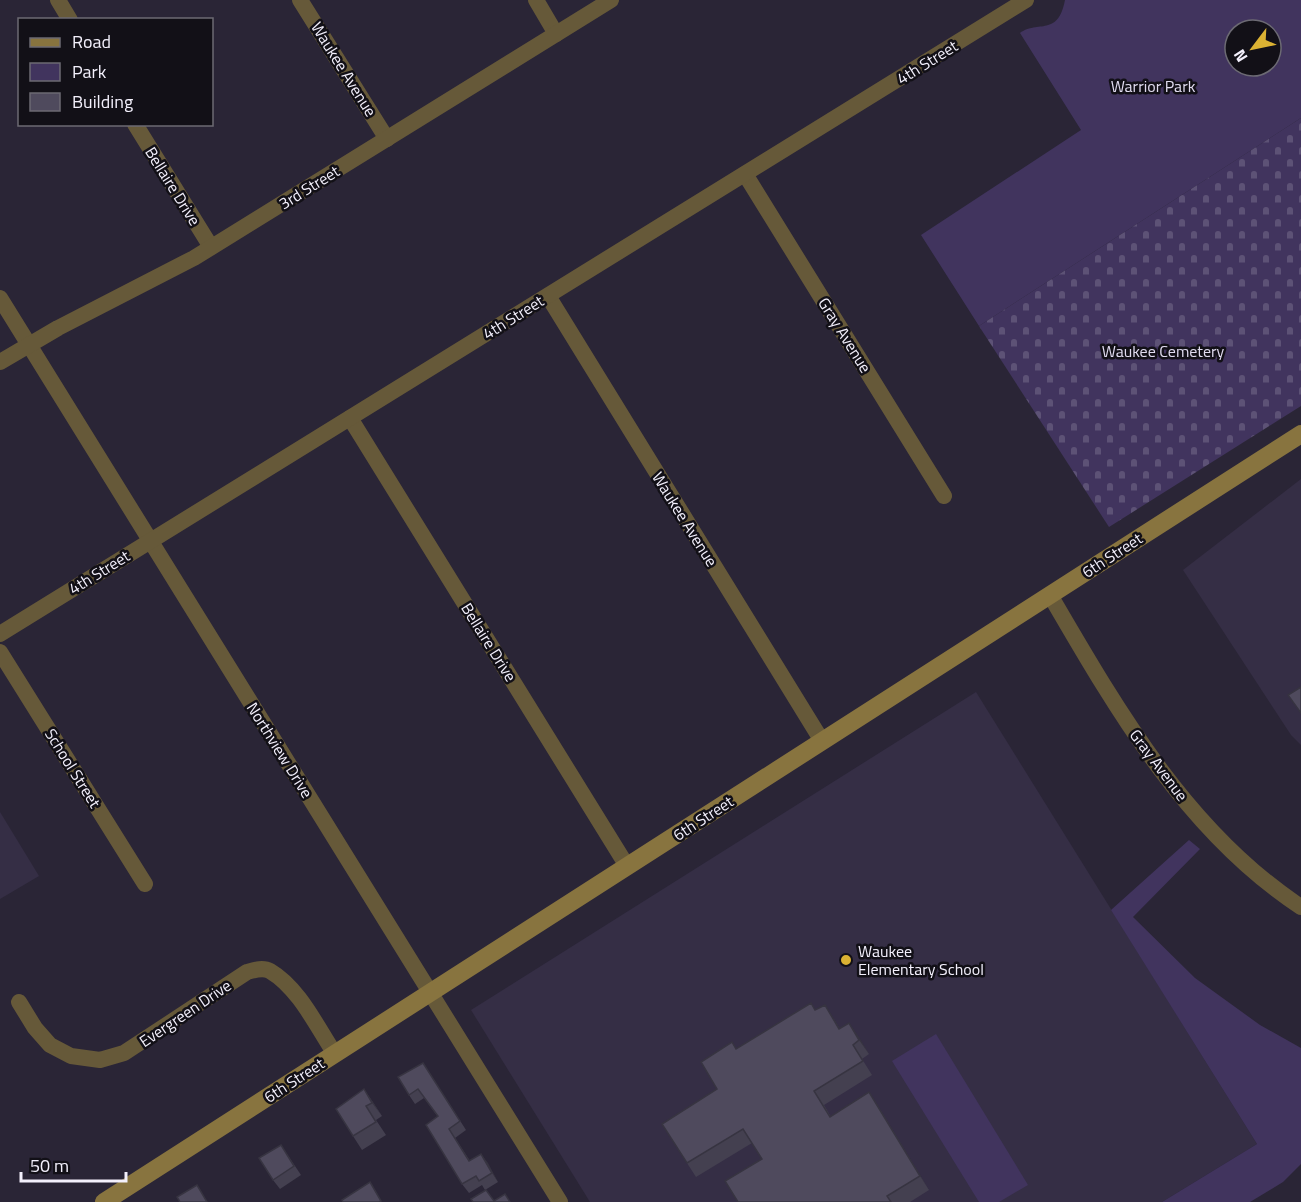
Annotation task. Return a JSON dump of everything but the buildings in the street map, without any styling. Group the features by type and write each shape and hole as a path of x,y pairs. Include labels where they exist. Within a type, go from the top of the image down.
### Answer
{"main road":[{"name":"6th Street","path":"104,1202 1301,434"}],"street":[{"path":"58,0 69,18"},
{"name":"Waukee Avenue","path":"300,0 387,139"},
{"path":"536,0 556,34"},
{"name":"3rd Street","path":"0,362 29,344 211,247 611,0"},
{"name":"4th Street","path":"0,634 1026,0"},
{"name":"Bellaire Drive","path":"136,126 211,247"},
{"name":"Gray Avenue","path":"745,174 944,496"},
{"name":"Waukee Avenue","path":"548,296 822,741"},
{"name":"Northview Drive","path":"0,298 560,1202"},
{"name":"Bellaire Drive","path":"350,418 627,867"},
{"name":"Gray Avenue","path":"1050,595 1099,678 1170,784 1230,850 1281,894 1301,908"},
{"name":"School Street","path":"0,652 145,884"},
{"name":"Evergreen Drive","path":"19,1002 35,1028 50,1045 71,1056 99,1060 124,1053 247,972 257,969 268,970 290,988 334,1054"}],"shaded area":[{"path":"1301,479 1301,745 1291,735 1183,570"},
{"name":"Waukee Elementary School","path":"976,692 1257,1144 1162,1202 590,1202 471,1010"},
{"path":"0,812 39,876 0,899"}],"green space":[{"name":"Warrior Park","path":"1065,0 1301,0 1301,118 979,326 921,235 1081,130 1020,33 1027,29 1047,26 1058,19"},
{"name":"Waukee Cemetery","path":"1301,118 1301,406 1109,527 979,326"},
{"path":"1189,840 1200,849 1133,917 1195,978 1260,1025 1301,1048 1301,1164 1283,1182 1250,1202 1162,1202 1257,1144 1111,910"},
{"path":"936,1034 1028,1185 999,1202 979,1202 892,1061"}],"place":[{"name":"Waukee Elementary School","path":"846,960"}]}
